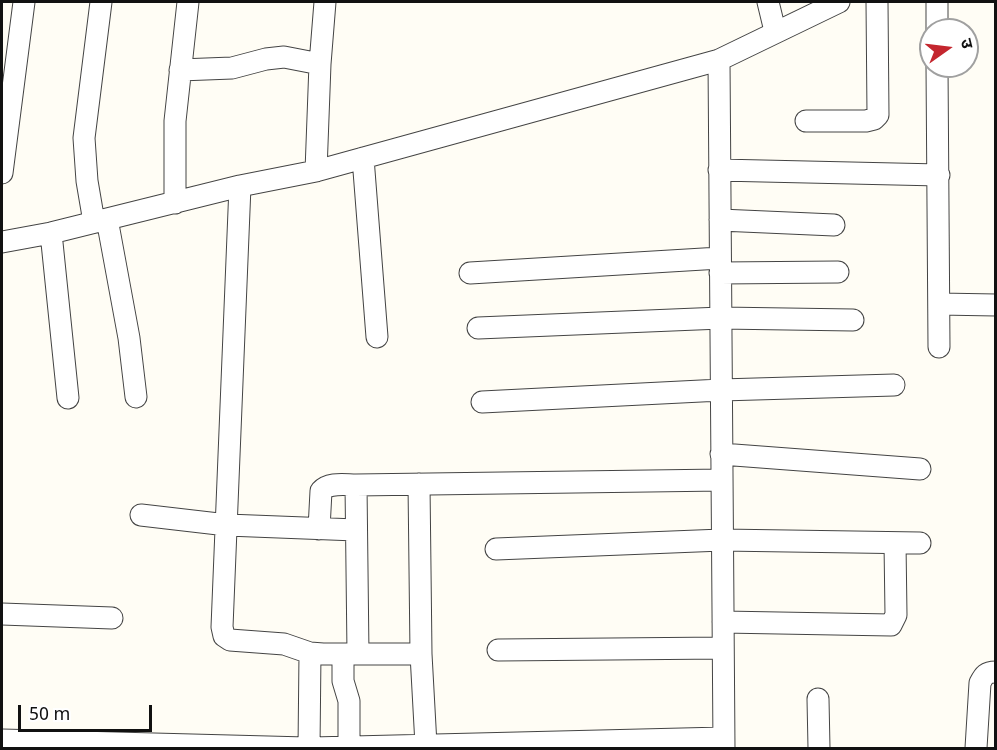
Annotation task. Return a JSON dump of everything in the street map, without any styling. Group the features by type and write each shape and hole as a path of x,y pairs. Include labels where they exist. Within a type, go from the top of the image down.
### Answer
{"street":[{"path":"2,173 9,54 24,2"},
{"path":"101,2 84,138 87,181 100,221 129,338 136,397"},
{"path":"175,203 175,121 188,2"},
{"path":"316,171 325,2"},
{"path":"768,2 775,31"},
{"path":"2,242 51,233 240,186 316,171 719,60 839,2"},
{"path":"806,121 866,121 878,115 877,2"},
{"path":"936,2 937,18"},
{"path":"180,70 232,68 284,57 320,64"},
{"path":"2,740 272,748 724,743 719,60"},
{"path":"937,78 939,347"},
{"path":"363,158 377,337"},
{"path":"719,170 939,175"},
{"path":"240,186 222,627 224,636 231,640 284,644 310,653 421,654"},
{"path":"720,220 834,225"},
{"path":"51,233 68,398"},
{"path":"470,273 720,266 838,272"},
{"path":"939,304 996,305"},
{"path":"478,328 720,318 853,320"},
{"path":"482,402 721,390 894,385"},
{"path":"721,454 920,469"},
{"path":"319,529 321,491 325,486 330,485 722,480"},
{"path":"419,484 421,654 426,745"},
{"path":"349,747 349,701 343,681 350,655 356,485"},
{"path":"141,515 227,525 356,531"},
{"path":"496,549 722,540 920,543"},
{"path":"723,622 891,625 896,615 895,543"},
{"path":"2,614 112,618"},
{"path":"498,650 723,648"},
{"path":"309,748 310,653"},
{"path":"976,748 980,683 983,675 996,672"},
{"path":"818,699 819,748"}]}
